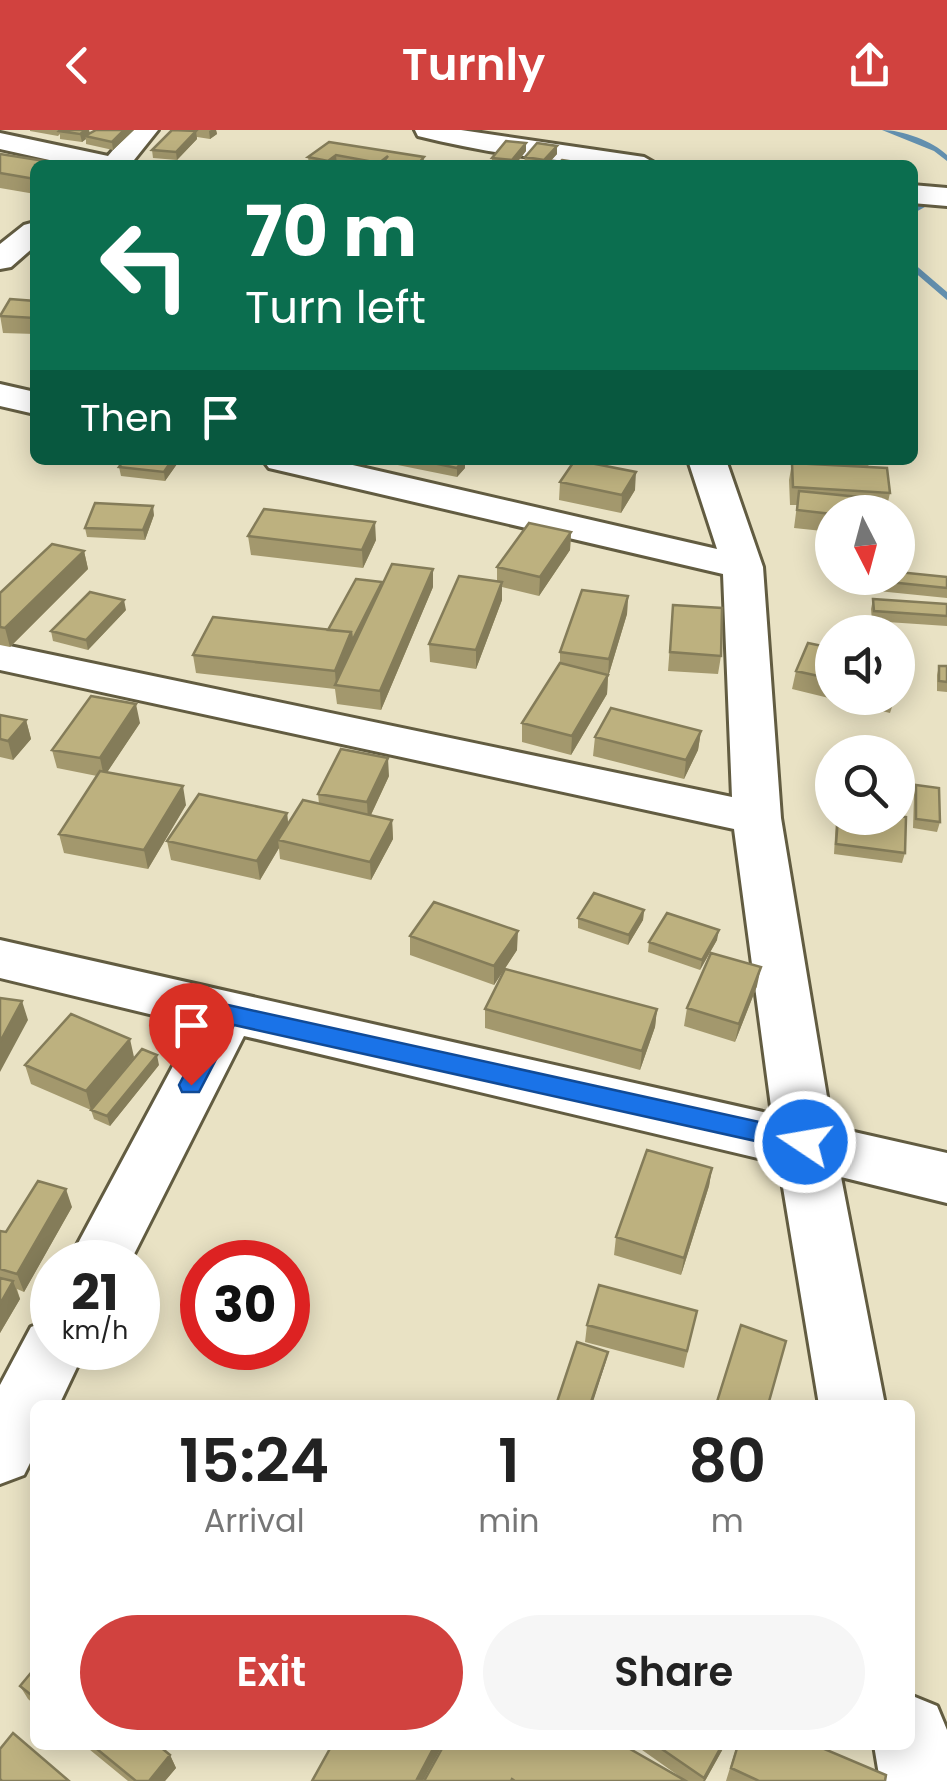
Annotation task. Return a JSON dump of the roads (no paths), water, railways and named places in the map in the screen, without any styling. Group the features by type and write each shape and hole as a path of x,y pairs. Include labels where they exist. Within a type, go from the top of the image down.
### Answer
{"street":[{"path":"118,160 145,130"},
{"path":"428,130 468,140 609,160"},
{"path":"0,141 89,160"},
{"path":"918,194 947,196"},
{"path":"1,259 30,235"},
{"path":"1,259 30,263"},
{"path":"0,394 30,402"},
{"path":"304,465 743,567"},
{"path":"710,465 743,567 758,818 805,1142 851,1400"},
{"path":"0,657 758,818"},
{"path":"0,959 228,1014 805,1142 947,1178"},
{"path":"110,1240 228,1014"},
{"path":"0,1452 43,1370"},
{"path":"913,1750 918,1781"}],"waterway":[{"path":"886,130 937,149 947,159"},
{"path":"918,208 947,191"},
{"path":"918,270 947,297"}]}
